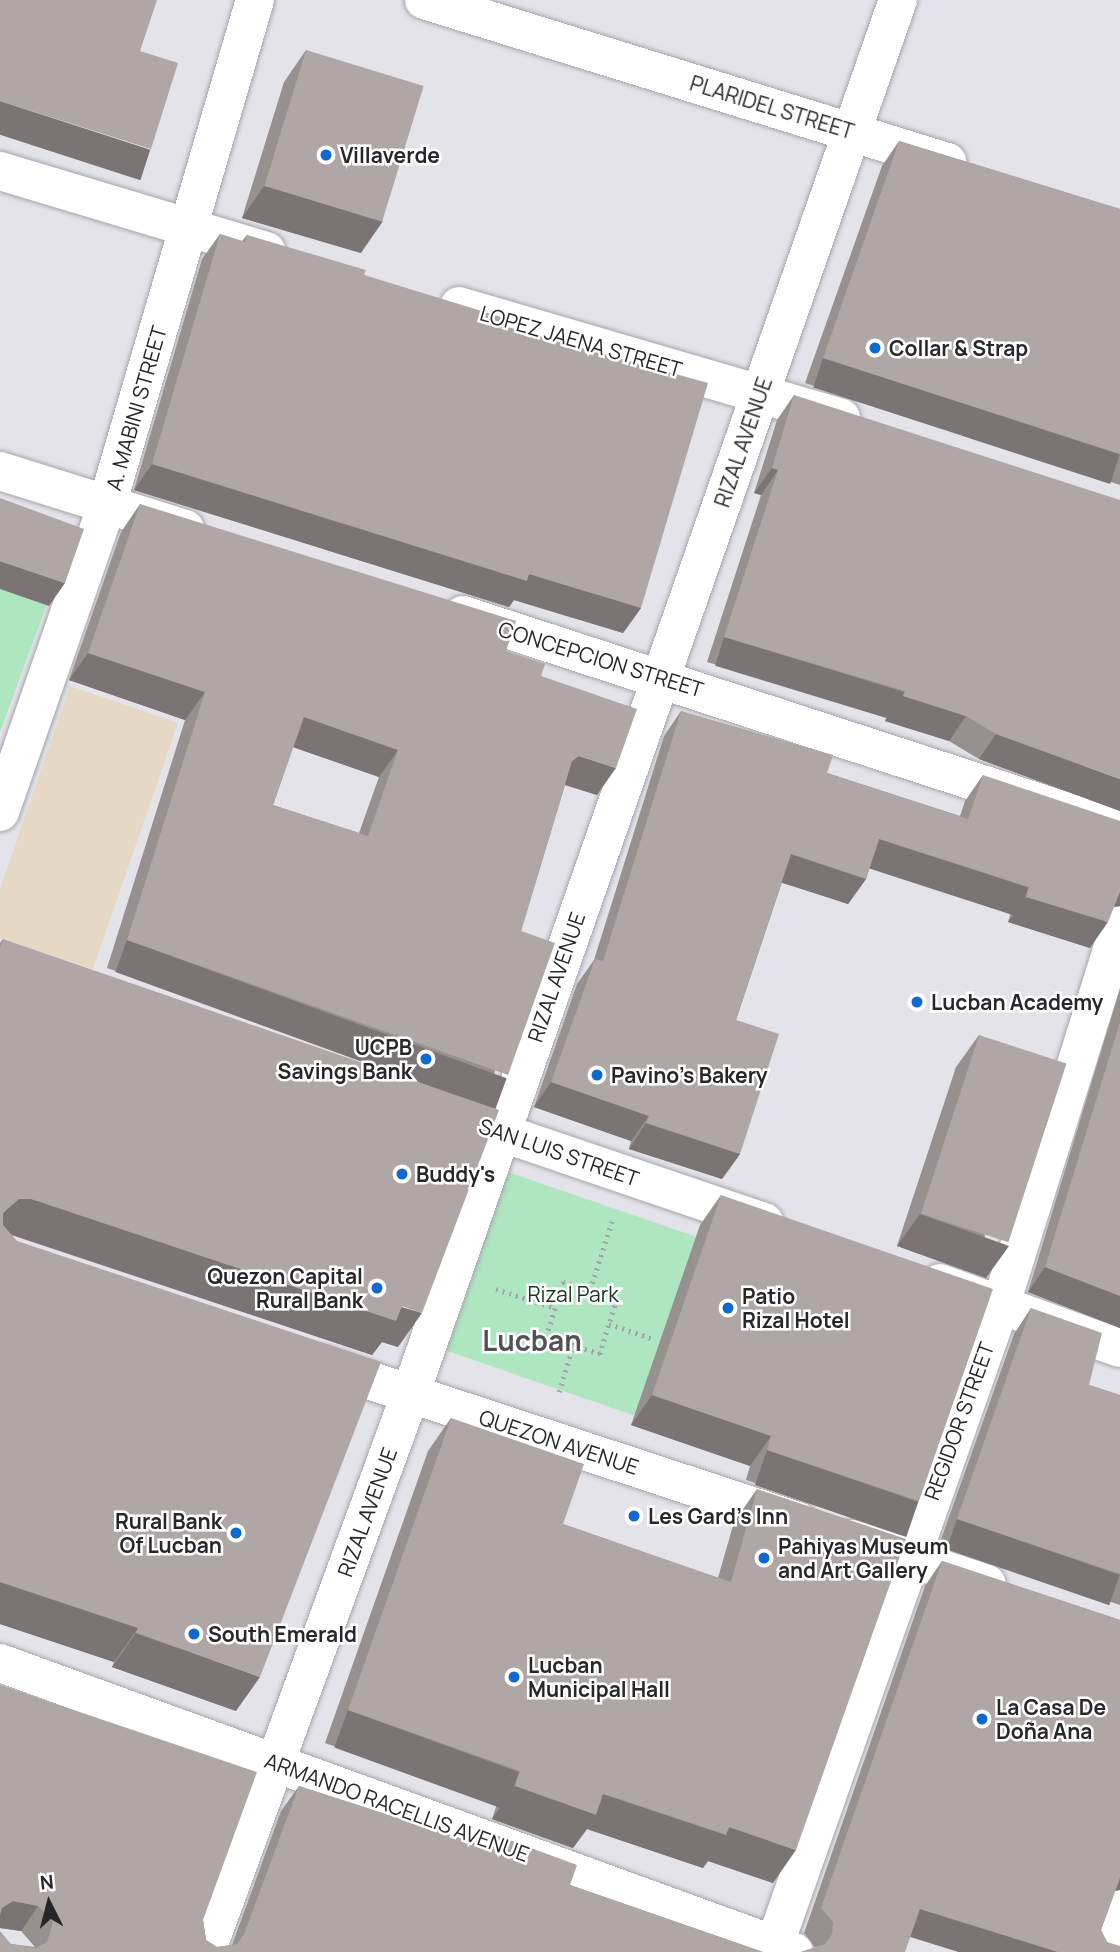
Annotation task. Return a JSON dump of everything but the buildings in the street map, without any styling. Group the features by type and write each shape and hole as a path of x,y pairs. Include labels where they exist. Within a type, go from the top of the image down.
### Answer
{"street":[{"name":"A. MABINI STREET","path":"0,812 107,505 255,0"},
{"name":"PLARIDEL STREET","path":"424,0 979,172"},
{"name":"RIZAL AVENUE","path":"206,1952 410,1395 898,0"},
{"path":"0,171 308,263"},
{"name":"LOPEZ JAENA STREET","path":"428,297 761,392 880,431"},
{"path":"0,471 226,542"},
{"name":"CONCEPCION STREET","path":"424,603 661,677 1120,830"},
{"name":"REGIDOR STREET","path":"780,1950 911,1559 1001,1304 1120,925"},
{"name":"SAN LUIS STREET","path":"437,1110 794,1233"},
{"path":"911,1273 1120,1348"},
{"name":"QUEZON AVENUE","path":"291,1354 1028,1598"},
{"name":"ARMANDO RACELLIS AVENUE","path":"0,1663 780,1950"},
{"path":"1105,1952 1120,1909"}],"path":[{"path":"590,1290 616,1209"},
{"path":"452,1276 555,1308"},
{"path":"563,1282 617,1300 600,1354 546,1337 555,1308 563,1282"},
{"path":"609,1324 651,1338"}],"shaded area":[{"path":"70,686 178,723 93,969 0,938 0,889"}],"green space":[{"path":"0,524 67,549 0,732"},
{"name":"Rizal Park","path":"508,1172 696,1237 635,1415 446,1351"}],"place":[{"name":"Villaverde","path":"326,155"},
{"name":"Collar & Strap","path":"875,348"},
{"name":"Lucban Academy","path":"917,1002"},
{"name":"UCPB Savings Bank","path":"426,1059"},
{"name":"Pavino's Bakery","path":"597,1075"},
{"name":"Buddy's","path":"402,1174"},
{"name":"Quezon Capital Rural Bank","path":"377,1288"},
{"name":"Patio Rizal Hotel","path":"728,1308"},
{"name":"Les Gard's Inn","path":"634,1516"},
{"name":"Rural Bank Of Lucban","path":"236,1533"},
{"name":"Pahiyas Museum and Art Gallery","path":"764,1558"},
{"name":"South Emerald","path":"194,1634"},
{"name":"Lucban Municipal Hall","path":"514,1677"},
{"name":"La Casa De Doña Ana","path":"982,1719"}],"district":[{"name":"Lucban","path":"532,1340"}]}
